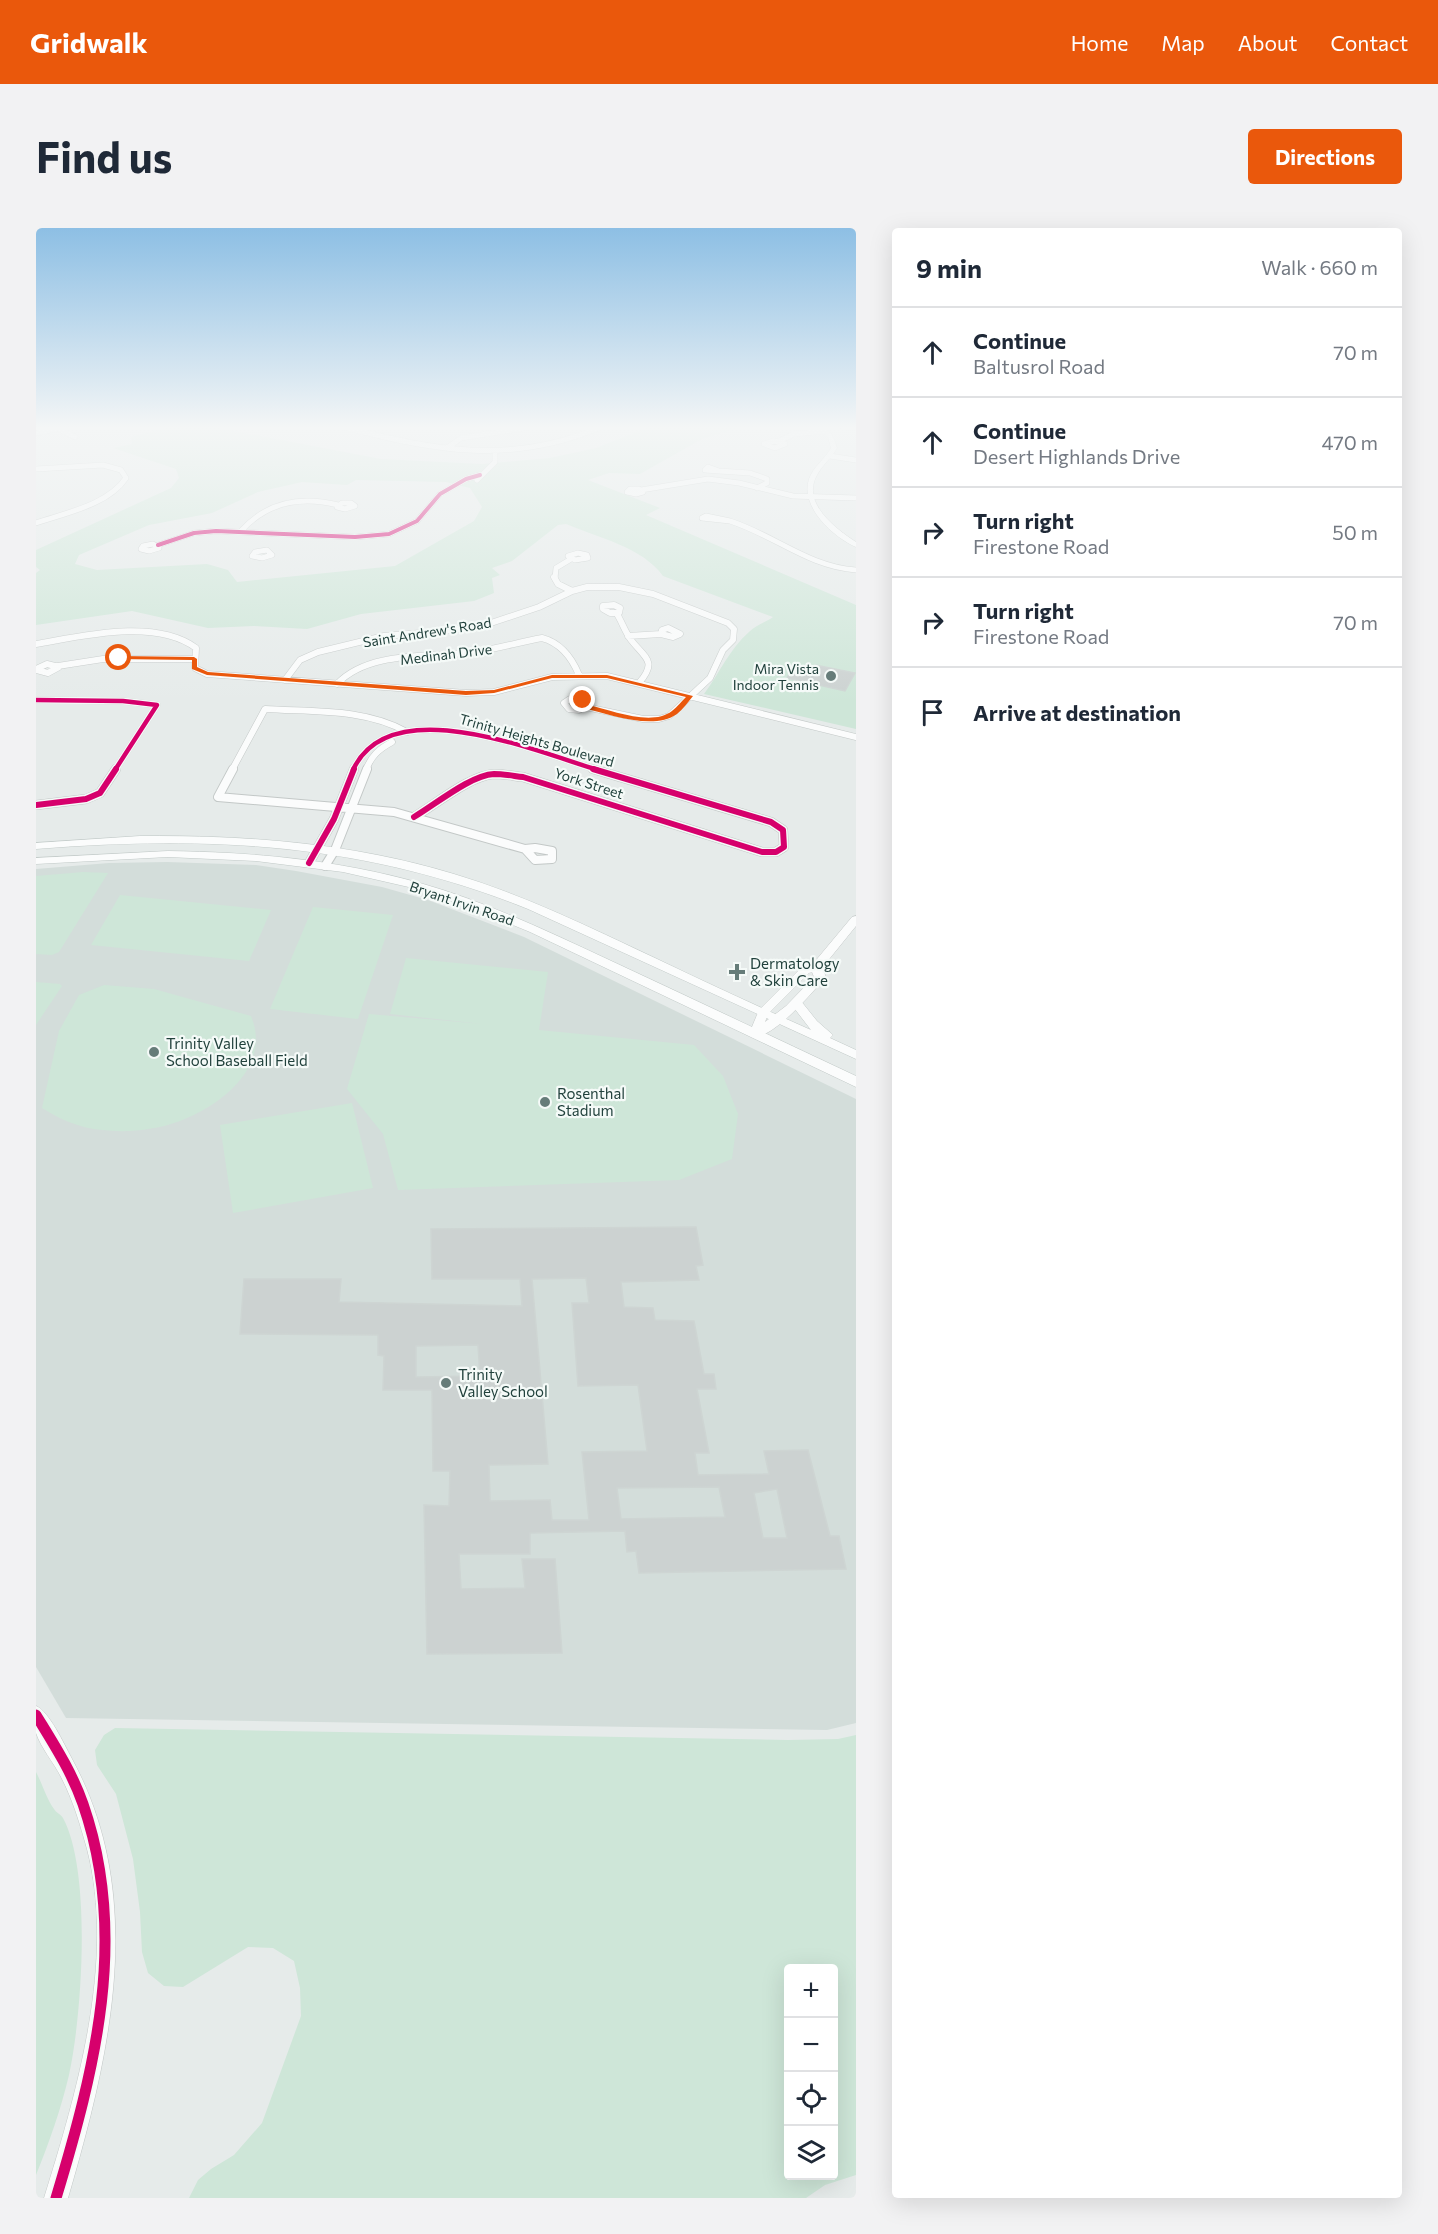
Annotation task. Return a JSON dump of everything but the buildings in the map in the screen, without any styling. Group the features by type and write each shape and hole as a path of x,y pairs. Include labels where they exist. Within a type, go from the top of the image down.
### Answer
{"main road":[{"name":"Bryant Irvin Road","path":"36,846 134,838 261,842 335,850 447,876 560,918 763,1014 856,1055"},
{"name":"Bryant Irvin Road","path":"36,861 132,853 250,856 309,863 389,879 495,913 856,1082"},
{"path":"797,1004 802,1015 820,1032 856,1048"}],"street":[{"path":"241,531 252,519"},
{"path":"158,545 194,533 241,531 355,537 389,534 419,519"},
{"path":"824,519 838,533 856,545"},
{"path":"730,521 756,529 819,564 835,569 856,570"},
{"path":"260,550 267,533"},
{"path":"571,559 559,565 554,574 558,584 572,591"},
{"name":"Saint Andrew's Road","path":"285,680 300,660 318,652 384,636 445,632 488,624 539,607 572,591 605,586 634,589 660,596 728,623 734,629 733,640 723,650 710,678 690,696"},
{"path":"617,614 628,636 650,662 648,672 639,683"},
{"path":"36,644 107,634 149,632 185,639 196,648 195,668 207,674 477,693 494,692 540,678 579,675 607,676 734,709 856,737"},
{"path":"628,636 661,634"},
{"name":"Medinah Drive","path":"338,684 347,673 386,662 417,656 476,652 542,638 550,640 571,657 579,675"},
{"path":"36,670 46,664 58,666 103,658 194,659"},
{"path":"586,707 644,719 658,719 674,713 690,696"},
{"path":"36,700 156,703 156,707 100,793 95,797 36,805"},
{"path":"407,732 392,722 368,717 265,709 218,797 351,808 414,817 525,849"},
{"name":"Trinity Heights Boulevard","path":"309,863 319,848 362,755 377,742 396,734 442,729 466,732 779,826 785,836 784,847 776,852 762,852"},
{"name":"Trinity Heights Boulevard","path":"325,866 335,850 374,755 407,732"},
{"name":"York Street","path":"414,817 446,798 471,779 503,773 523,777 762,852"},
{"path":"755,1034 763,1014 805,970 816,968 856,919"},
{"path":"755,1034 779,1021 797,1004 820,977 816,968"},
{"path":"36,1715 69,1772 83,1803 104,1886 106,1931 107,1972 96,2052 83,2110 56,2198"}],"shaded area":[{"name":"Trinity Valley School","path":"109,863 256,865 382,887 428,900 524,937 856,1099 856,1723 827,1730 66,1718 36,1667 36,869"}],"green space":[{"path":"104,519 181,519 149,525 79,555 75,564 97,570 207,564 228,570 237,582 395,566 475,519 655,519 856,605 856,729 704,694 742,638 755,627 773,617 663,576 654,566 632,550 566,524 558,525 512,561 492,568 500,575 492,578 494,593 474,601 361,614 307,629 254,626 208,628 132,611 36,625 36,573 40,570 36,567 36,550"},
{"path":"83,872 108,873 59,952 52,955 36,954 36,876"},
{"path":"120,895 271,910 249,961 91,945"},
{"path":"313,907 393,915 358,1019 270,1009"},
{"name":"Rosenthal Stadium","path":"406,958 548,972 539,1030 694,1045 723,1076 738,1114 732,1159 679,1180 398,1190 383,1134 347,1089 369,1014 483,1024 390,1014"},
{"path":"36,982 62,986 36,1025"},
{"name":"Trinity Valley School Baseball Field","path":"104,985 154,989 251,1016 256,1034 255,1051 249,1067 239,1081 212,1105 180,1121 161,1127 131,1131 94,1129 71,1123 49,1112 42,1108 59,1031 79,995"},
{"path":"352,1103 373,1188 233,1213 220,1125"},
{"path":"115,1728 788,1740 838,1739 856,1735 856,2175 825,2185 806,2198 189,2198 198,2180 234,2155 262,2123 301,2016 300,1988 294,1961 273,1948 248,1947 183,1987 164,1986 148,1973 142,1952 140,1912 133,1859 116,1794 97,1765 95,1750 104,1735"},
{"path":"36,1772 51,1805 63,1818 72,1842 78,1873 82,1945 78,2018 69,2075 36,2175"}],"cycle path":[{"path":"158,545 194,533 216,531 355,537 389,534 419,519"},
{"path":"36,700 123,701 157,705 100,793 86,799 36,805"},
{"path":"309,863 334,819 361,756 372,745 386,737 419,730 455,731 486,737 771,822 783,830 784,847 776,852 762,852 523,777 493,774 471,779 446,798 414,817"},
{"path":"36,1715 67,1769 83,1803 98,1852 105,1902 106,1952 95,2051 84,2101 56,2198"}],"place":[{"name":"Mira Vista Indoor Tennis","path":"831,676"},
{"name":"Dermatology & Skin Care","path":"737,972"},
{"name":"Trinity Valley School Baseball Field","path":"154,1052"},
{"name":"Rosenthal Stadium","path":"545,1102"},
{"name":"Trinity Valley School","path":"446,1383"}],"route":[{"path":"119,658 194,659 195,668 207,674 466,693 494,692 540,678 579,675 607,676 690,696 674,713 658,719 644,719 586,707 586,702 583,700"}]}
